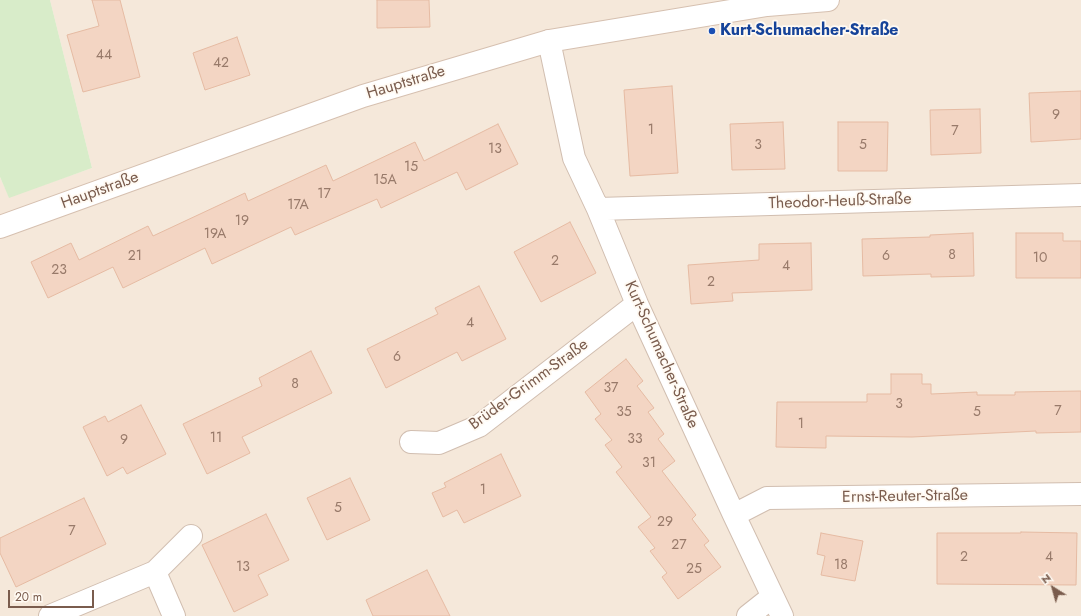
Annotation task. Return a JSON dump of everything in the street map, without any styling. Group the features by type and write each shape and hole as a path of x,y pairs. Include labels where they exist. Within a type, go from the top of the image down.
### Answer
{"street":[{"name":"Hauptstraße","path":"0,228 363,96 549,41 767,5 828,0"},
{"name":"Kurt-Schumacher-Straße","path":"549,41 574,158 598,209 637,304 782,616"},
{"name":"Theodor-Heuß-Straße","path":"598,209 1081,195"},
{"name":"Brüder-Grimm-Straße","path":"411,442 439,443 479,426 637,304"},
{"name":"Ernst-Reuter-Straße","path":"734,515 767,498 1081,494"},
{"path":"50,616 155,572 191,536"},
{"path":"155,572 174,616"},
{"path":"748,616 772,597"}],"shaded area":[{"path":"50,0 1081,0 1081,616 0,616 0,177 9,197 92,168"}],"green space":[{"path":"0,0 50,0 92,168 9,198 0,177"}],"building":[{"path":"92,0 120,0 140,77 83,92 67,35 99,26"},
{"path":"377,0 429,0 430,27 377,28"},
{"path":"237,37 250,75 205,90 193,53"},
{"path":"672,86 678,173 630,176 624,90"},
{"path":"1081,91 1081,139 1031,142 1029,93"},
{"path":"980,109 981,153 931,155 930,110"},
{"path":"783,122 785,169 732,170 730,124"},
{"path":"838,122 888,122 887,171 838,171"},
{"path":"498,124 518,164 466,190 457,172 381,208 377,199 295,235 291,227 212,264 205,248 123,288 113,267 48,298 31,262 71,243 79,260 148,226 153,236 245,193 248,201 326,165 333,181 415,142 424,161"},
{"path":"570,222 596,273 541,302 514,252"},
{"path":"973,233 974,276 931,277 931,274 863,276 862,239 930,237 930,235"},
{"path":"1016,233 1063,233 1063,241 1081,241 1081,278 1016,278"},
{"path":"811,243 812,290 732,293 733,301 691,304 688,265 759,260 759,244"},
{"path":"479,286 506,339 462,361 457,352 386,388 367,349 438,314 435,308"},
{"path":"311,351 332,393 242,437 250,453 207,474 183,424 262,386 259,378"},
{"path":"626,359 643,381 637,386 654,408 648,412 664,434 658,439 675,461 662,471 696,515 692,519 709,541 704,545 721,567 678,599 662,577 667,573 650,551 655,548 638,527 651,517 616,472 622,467 605,445 612,440 595,419 601,414 585,392"},
{"path":"891,374 922,374 922,384 931,384 931,394 977,392 977,395 1015,395 1015,392 1081,391 1081,432 1036,433 1036,431 912,437 826,436 826,448 776,447 777,402 867,402 867,394 891,394"},
{"path":"141,405 166,454 127,474 123,467 107,476 83,427 105,416 108,422"},
{"path":"501,454 521,496 464,523 457,510 443,517 432,493 446,487 444,483"},
{"path":"350,478 370,520 327,540 307,498"},
{"path":"84,498 106,544 16,587 0,553 0,538"},
{"path":"266,514 289,560 258,575 268,595 234,612 202,545"},
{"path":"821,533 863,541 855,581 821,575 825,556 817,554"},
{"path":"937,533 1077,533 1076,585 937,584"},
{"path":"427,570 450,616 373,616 366,600"}],"place":[{"name":"Kurt-Schumacher-Straße","path":"712,31"}]}
